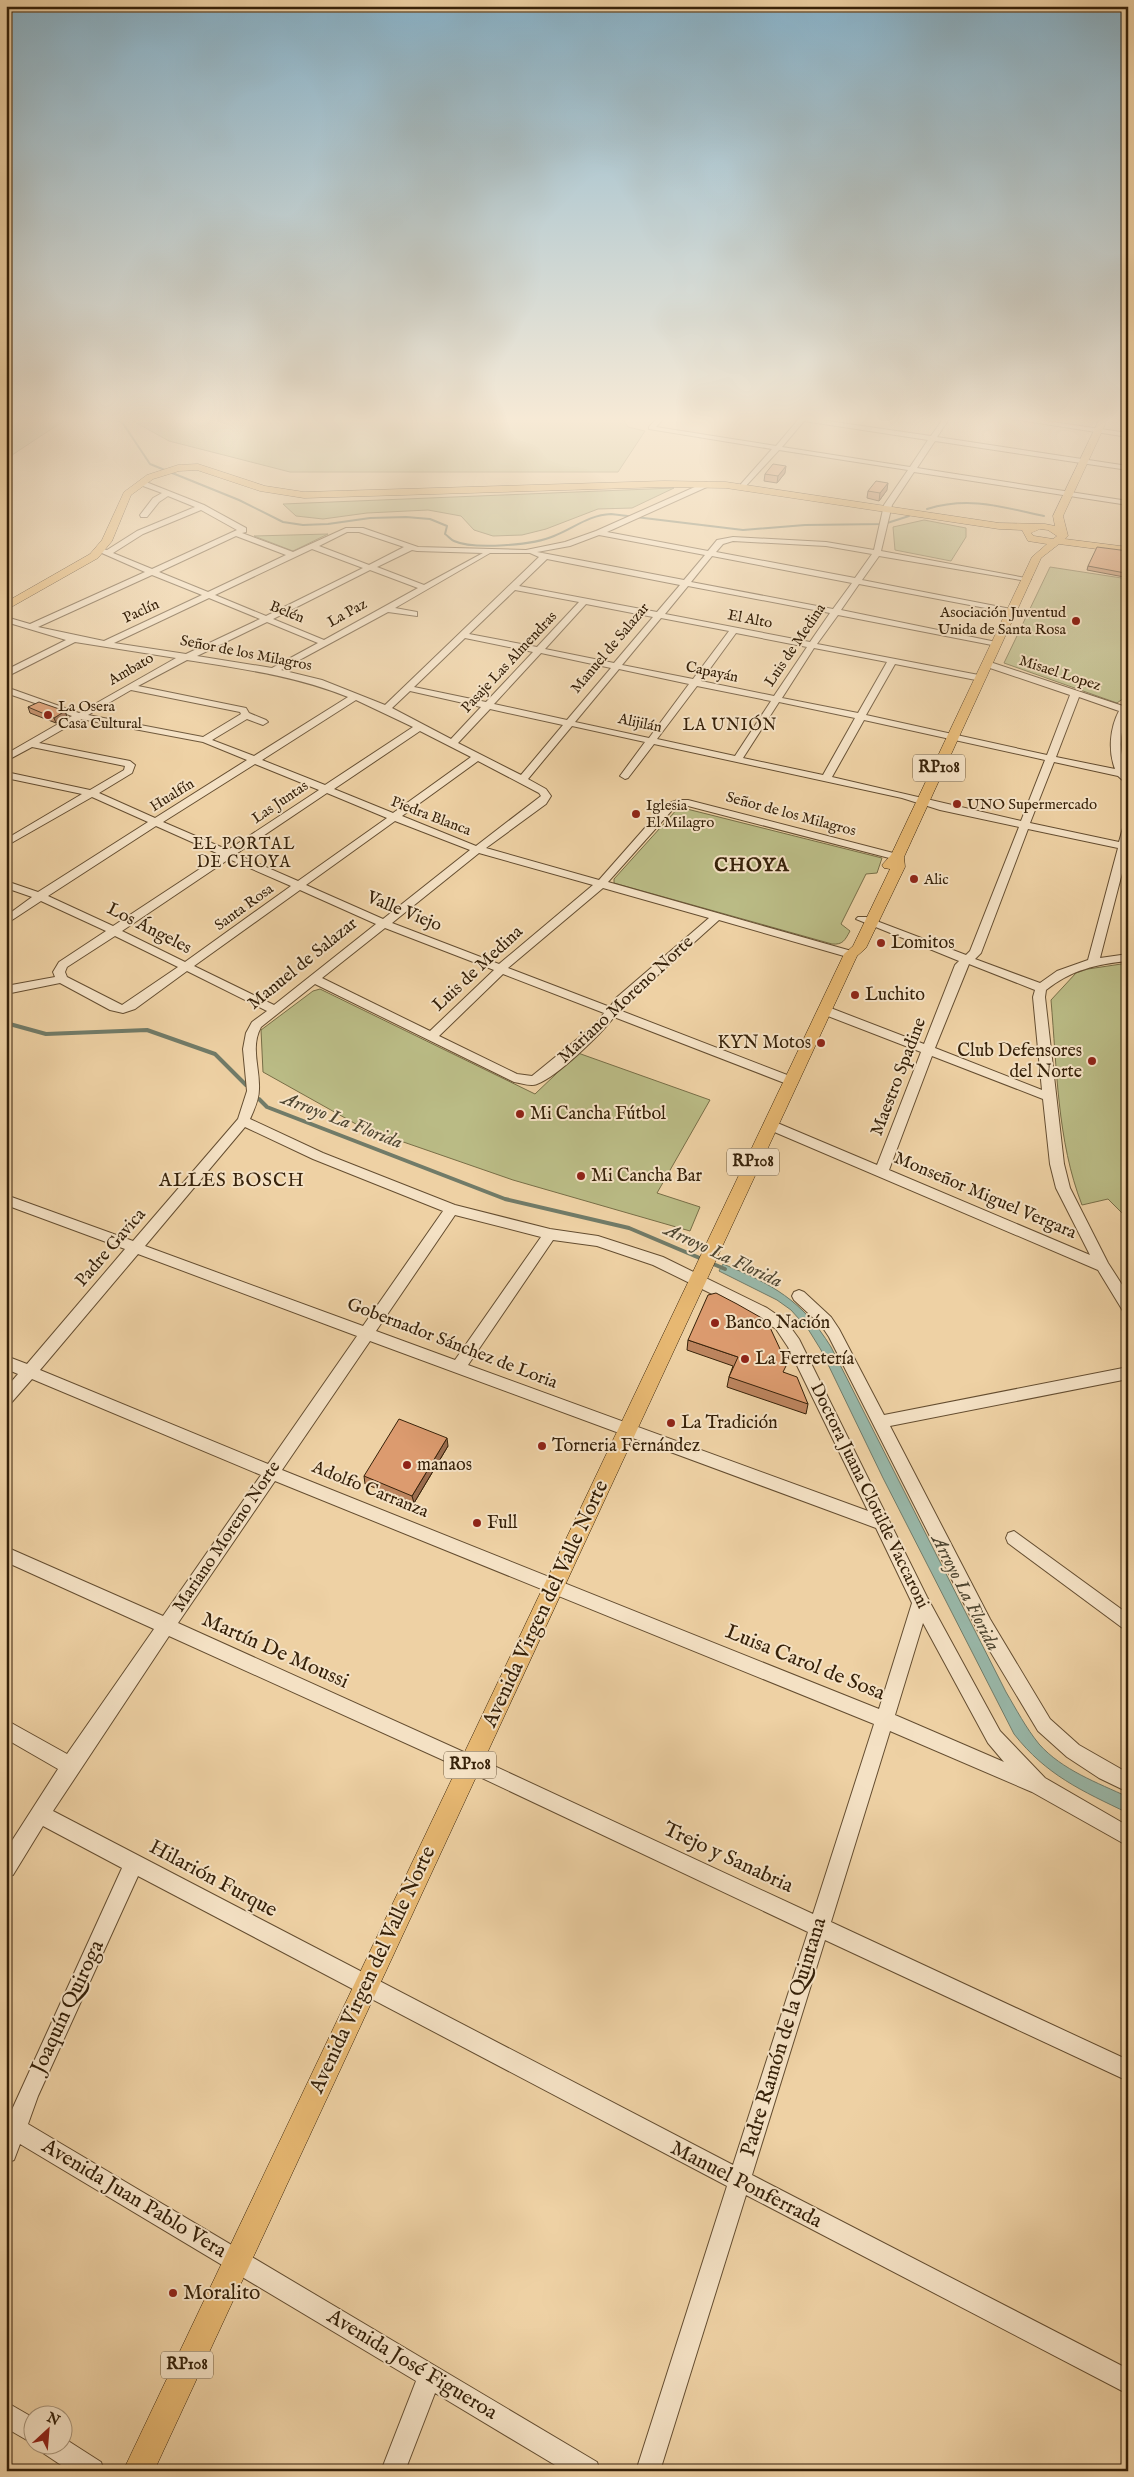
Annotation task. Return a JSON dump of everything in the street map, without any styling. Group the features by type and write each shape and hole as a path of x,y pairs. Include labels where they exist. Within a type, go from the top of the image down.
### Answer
{"main road":[{"path":"6,607 103,552 112,532"},
{"path":"1037,556 1031,532 1128,550"},
{"path":"1054,532 1058,537"},
{"path":"1058,532 1058,537"},
{"name":"Avenida Virgen del Valle Norte","path":"138,2471 824,1010 851,954 859,948 867,921 898,867 897,857 1037,556 1058,537"}],"street":[{"path":"103,552 145,532"},
{"path":"31,628 241,532"},
{"name":"Paclín","path":"104,644 346,532"},
{"name":"Paclín","path":"360,532 409,548"},
{"path":"409,548 489,553 526,552 567,544 599,532 1012,610"},
{"name":"Luis de Medina","path":"737,760 812,645 877,552 882,532"},
{"path":"237,534 293,555"},
{"name":"Manuel de Salazar","path":"522,780 720,542 725,540 811,542 877,552"},
{"path":"312,546 425,588"},
{"name":"Ambato","path":"6,758 129,687 409,548"},
{"name":"Belén","path":"103,552 325,643"},
{"path":"526,552 997,643"},
{"path":"877,552 1027,579"},
{"name":"La Paz","path":"273,671 489,553"},
{"path":"386,709 545,556"},
{"name":"El Alto","path":"514,587 980,678"},
{"name":"Pasaje Las Almendras","path":"453,743 585,600"},
{"path":"387,609 414,614"},
{"name":"Señor de los Milagros","path":"6,619 31,628 74,639 273,671 319,682 356,696 421,726 543,791 546,796"},
{"path":"625,776 734,630"},
{"name":"Capayán","path":"464,635 862,716 936,732 953,738 1120,774"},
{"path":"6,674 74,639"},
{"path":"826,779 892,661"},
{"name":"Misael Lopez","path":"987,664 1126,707"},
{"path":"129,687 243,710 246,715 263,722"},
{"name":"Alijilán","path":"408,688 1125,846"},
{"name":"Piedra Blanca","path":"6,690 80,716 205,740 394,818 478,849 600,885 851,954"},
{"name":"Maestro Spadine","path":"881,1173 961,964 975,953 1076,692"},
{"name":"Hualfín","path":"6,921 40,896 356,696"},
{"path":"1126,707 1115,731 1115,738 1120,774 1128,782"},
{"path":"205,740 246,715"},
{"name":"Las Juntas","path":"60,976 63,965 421,726"},
{"path":"1115,738 1128,744"},
{"path":"6,843 129,771 130,766 31,744"},
{"name":"Santa Rosa","path":"60,976 114,1007 123,1009 131,1006 478,757"},
{"name":"Valle Viejo","path":"6,774 91,793 382,923 791,1081"},
{"name":"Manuel de Salazar","path":"243,1121 253,1091 249,1053 251,1032 273,1009 478,849 542,802 546,796"},
{"name":"Luis de Medina","path":"431,1037 491,981 508,960 600,885 670,806 678,803"},
{"name":"Señor de los Milagros","path":"678,803 688,803 897,857"},
{"path":"1093,961 1125,846 1128,828"},
{"name":"Los Ángeles","path":"6,884 55,902 273,1009"},
{"name":"Mariano Moreno Norte","path":"431,1037 514,1078 534,1081 549,1071 601,1026 620,1001 716,917"},
{"path":"867,921 1040,988"},
{"path":"1128,957 1093,961 1071,967 1040,988 1039,997 1057,1164 1063,1188 1103,1266 1128,1307"},
{"path":"6,990 60,976"},
{"path":"313,978 431,1037"},
{"path":"824,1010 1049,1097"},
{"name":"Doctora Juana Clotilde Vaccaroni","path":"243,1121 318,1156 452,1209 550,1234 598,1241 700,1274 781,1325 794,1343 921,1603 994,1737 1038,1785 1128,1837"},
{"name":"Padre Gavica","path":"6,1399 243,1121"},
{"name":"Monseñor Miguel Vergara","path":"770,1126 1103,1266"},
{"name":"Gobernador Sánchez de Loria","path":"6,1200 366,1332 626,1432 884,1524"},
{"name":"Mariano Moreno Norte","path":"6,1868 70,1766 452,1209"},
{"path":"458,1368 550,1234"},
{"path":"799,1296 826,1321 834,1333 984,1625 1044,1725 1073,1751 1105,1772 1128,1783"},
{"name":"Adolfo Carranza","path":"6,1362 553,1586"},
{"path":"880,1422 1128,1373"},
{"path":"1014,1538 1128,1624"},
{"name":"Martín De Moussi","path":"6,1554 471,1764"},
{"name":"Luisa Carol de Sosa","path":"553,1586 884,1718 1038,1785"},
{"name":"Padre Ramón de la Quintana","path":"648,2471 921,1603"},
{"path":"6,1729 70,1766"},
{"name":"Trejo y Sanabria","path":"471,1764 1128,2071"},
{"name":"Hilarión Furque","path":"40,1814 365,1986"},
{"name":"Joaquín Quiroga","path":"6,2152 11,2126 134,1864"},
{"name":"Manuel Ponferrada","path":"365,1986 1128,2382"},
{"name":"Avenida Juan Pablo Vera","path":"11,2126 237,2260"},
{"name":"Avenida José Figueroa","path":"237,2260 588,2471"},
{"path":"393,2471 430,2376"},
{"path":"6,2414 22,2424"},
{"path":"67,2454 92,2471"}],"green space":[{"path":"479,532 536,532 522,535 493,536"},
{"path":"893,532 966,532 966,537 951,561 895,550"},
{"path":"328,534 293,551 254,536"},
{"name":"Asociación Juventud Unida de Santa Rosa","path":"1050,567 1128,579 1128,695 1117,703 1004,663"},
{"path":"679,807 882,858 877,873 866,874 841,924 850,931 845,939 839,944 832,944 614,883 614,879"},
{"name":"Club Defensores del Norte","path":"1128,963 1128,1219 1108,1199 1082,1205 1067,1156 1059,1104 1051,1000 1076,973 1088,969"},
{"name":"Mi Cancha Fútbol","path":"320,989 535,1094 578,1053 710,1100 657,1193 700,1207 690,1231 513,1180 363,1128 263,1072 261,1030 313,991"}],"shaded area":[{"path":"723,1264 756,1279 784,1295 809,1317 820,1331 831,1347 1006,1692 1025,1725 1048,1753 1069,1769 1128,1797 1128,1813 1066,1781 1039,1761 1014,1734 883,1478 821,1350 808,1329 791,1310 777,1300 719,1271"}],"building":[{"path":"1097,547 1128,551 1128,568 1125,573 1088,566"},
{"path":"39,702 65,711 54,718 28,707"},
{"path":"716,1293 767,1321 787,1364 783,1372 797,1377 808,1404 729,1377 738,1357 688,1340 708,1295"},
{"name":"manaos","path":"399,1419 447,1438 412,1496 364,1476"}],"waterway":[{"path":"446,532 445,534 453,540 463,544 489,546 533,542 564,532"},
{"name":"Arroyo La Florida","path":"6,1023 46,1034 147,1030 215,1054 246,1085"},
{"name":"Arroyo La Florida","path":"259,1099 267,1107 505,1199 629,1228 702,1259"},
{"name":"Arroyo La Florida","path":"711,1263 725,1269"}],"place":[{"name":"Asociación Juventud Unida de Santa Rosa","path":"1076,621"},
{"name":"La Osera Casa Cultural","path":"48,715"},
{"name":"UNO Supermercado","path":"957,804"},
{"name":"Iglesia El Milagro","path":"636,814"},
{"name":"Alic","path":"914,879"},
{"name":"Lomitos","path":"881,943"},
{"name":"Luchito","path":"855,995"},
{"name":"KYN Motos","path":"821,1043"},
{"name":"Club Defensores del Norte","path":"1092,1061"},
{"name":"Mi Cancha Fútbol","path":"520,1114"},
{"name":"Mi Cancha Bar","path":"581,1176"},
{"name":"Banco Nación","path":"715,1323"},
{"name":"La Ferretería","path":"745,1359"},
{"name":"La Tradición","path":"671,1423"},
{"name":"Torneria Fernández","path":"542,1446"},
{"name":"manaos","path":"407,1465"},
{"name":"Full","path":"477,1523"},
{"name":"Moralito","path":"173,2293"}],"district":[{"name":"LA UNIÓN","path":"730,726"},
{"name":"EL PORTAL DE CHOYA","path":"244,854"},
{"name":"CHOYA","path":"752,866"},
{"name":"ALLES BOSCH","path":"232,1181"}]}
